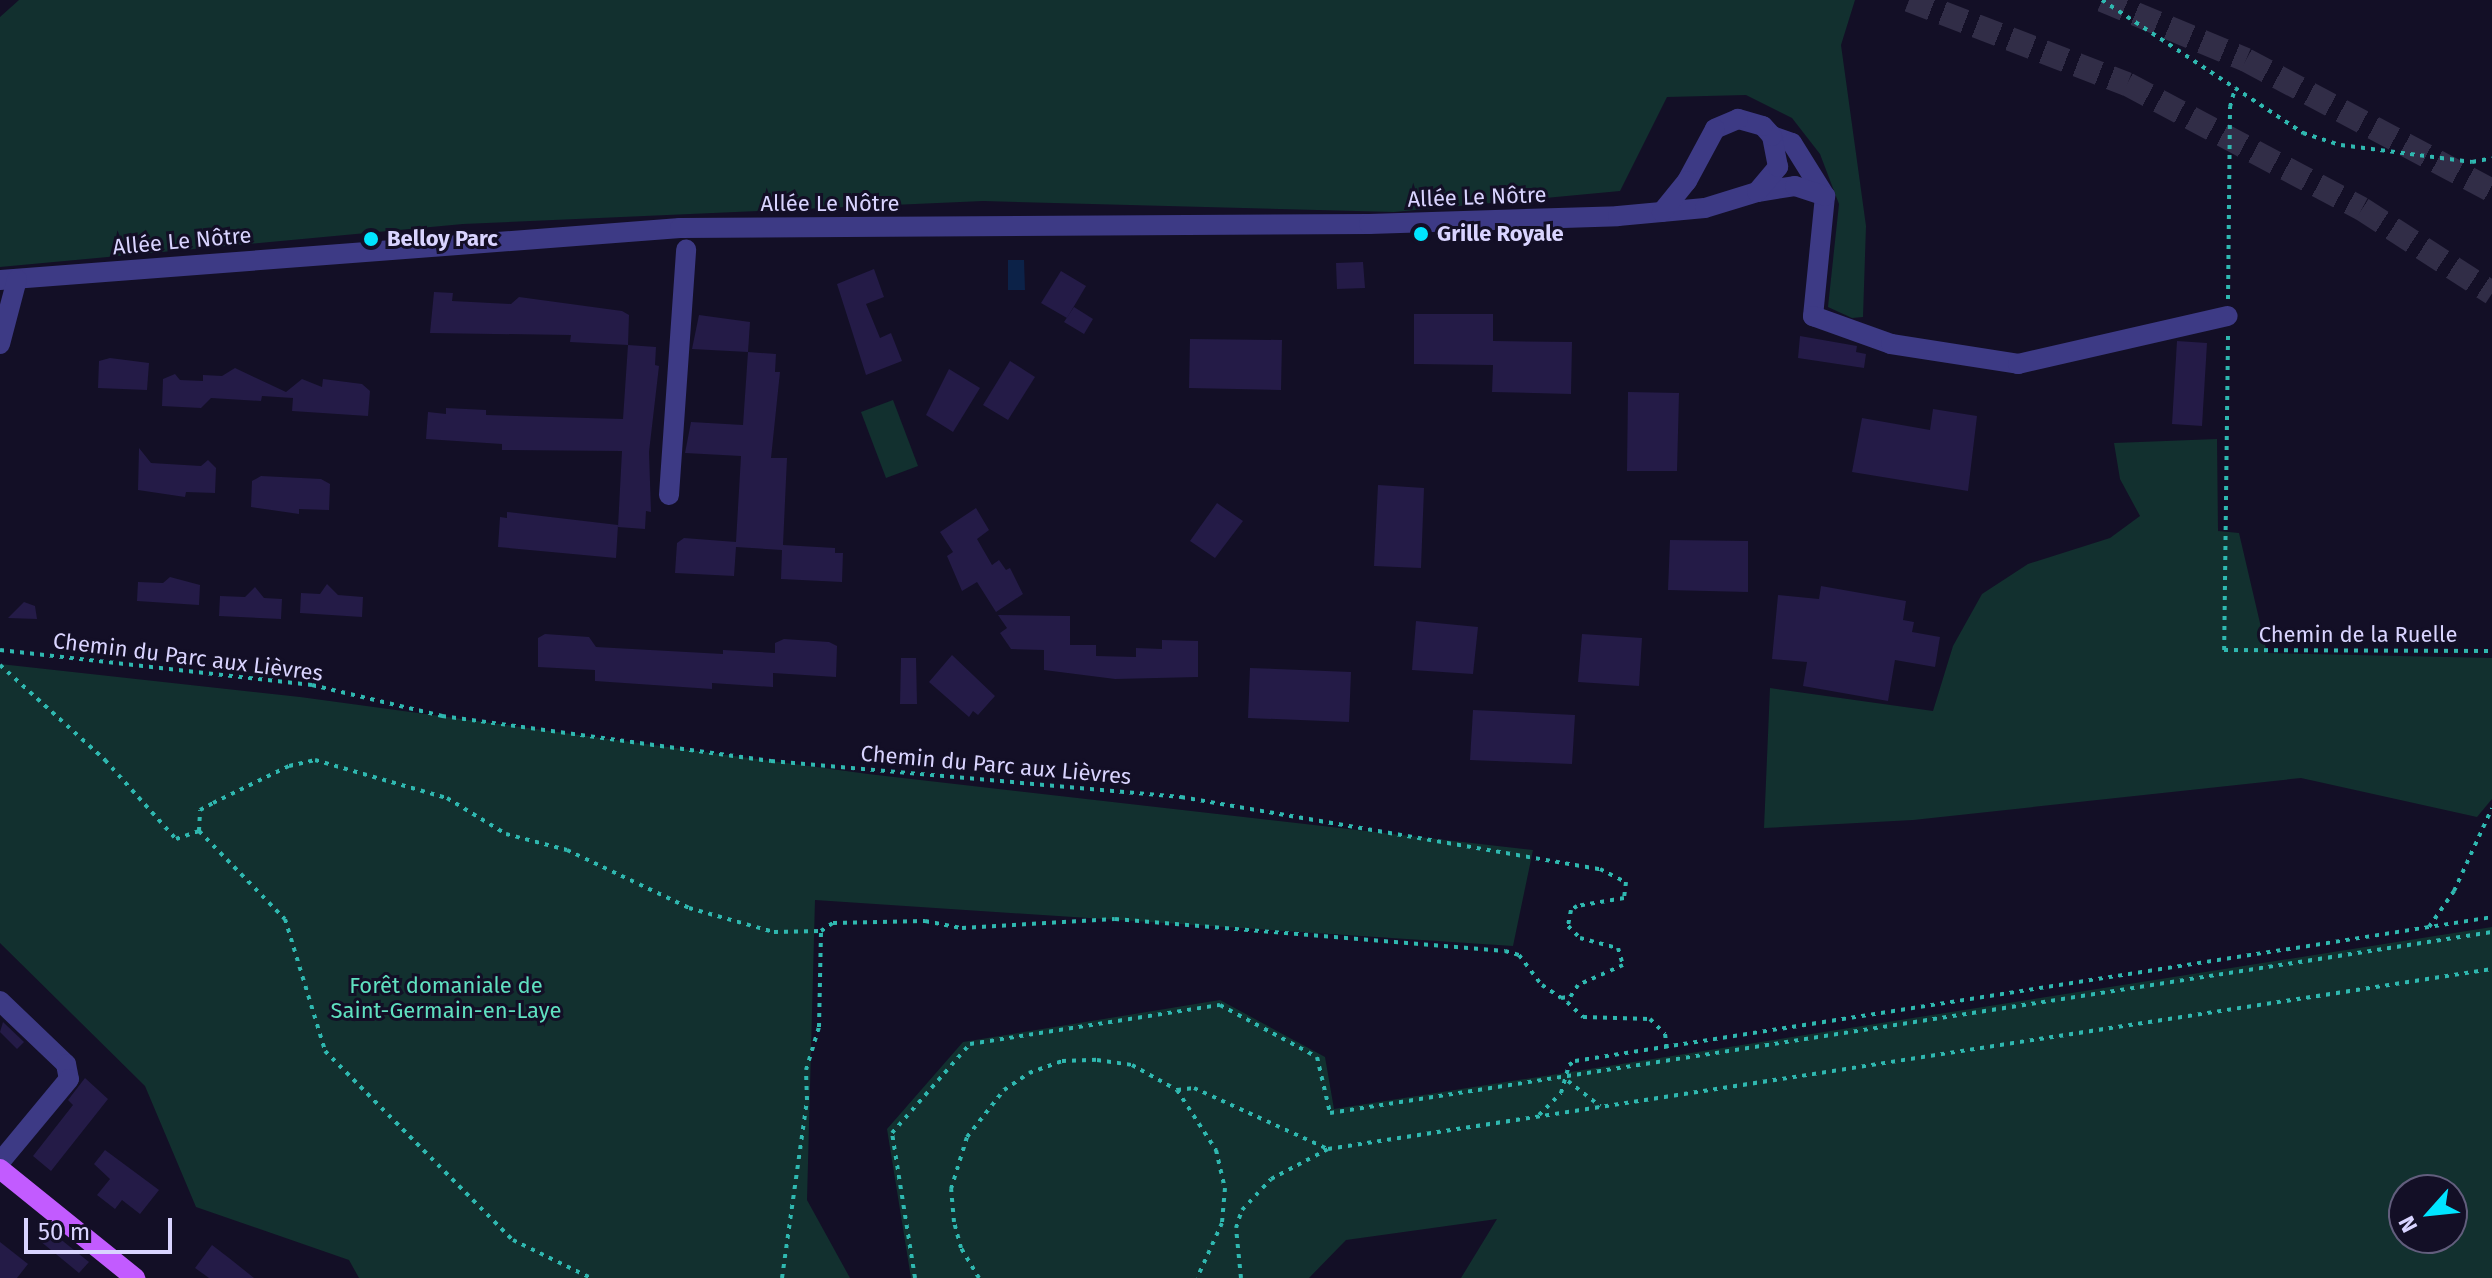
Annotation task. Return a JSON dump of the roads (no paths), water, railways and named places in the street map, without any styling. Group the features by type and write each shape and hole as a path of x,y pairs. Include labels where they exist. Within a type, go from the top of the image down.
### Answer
{"main road":[{"path":"0,1169 135,1278"}],"street":[{"path":"1662,212 1687,181 1715,129 1738,119 1763,126 1772,136 1792,143 1825,196 1813,316 1891,344 2018,364 2228,316"},
{"path":"1757,192 1778,167 1772,136"},
{"name":"Allée Le Nôtre","path":"8,279 680,228 1369,224 1662,212 1705,208 1757,192 1795,186 1825,196"},
{"path":"669,495 686,250"},
{"path":"0,344 8,279"},
{"path":"0,1001 66,1064 69,1079 0,1162"}],"water":[{"path":"1008,260 1024,260 1025,290 1008,290"}],"tunnel":[{"path":"1909,0 2127,84 2362,209 2492,293"},
{"path":"2102,0 2246,60 2492,191"}],"place":[{"name":"Grille Royale","path":"1421,234"},
{"name":"Belloy Parc","path":"371,239"}],"park label":[{"name":"Forêt domaniale de Saint-Germain-en-Laye","path":"446,998"}]}
